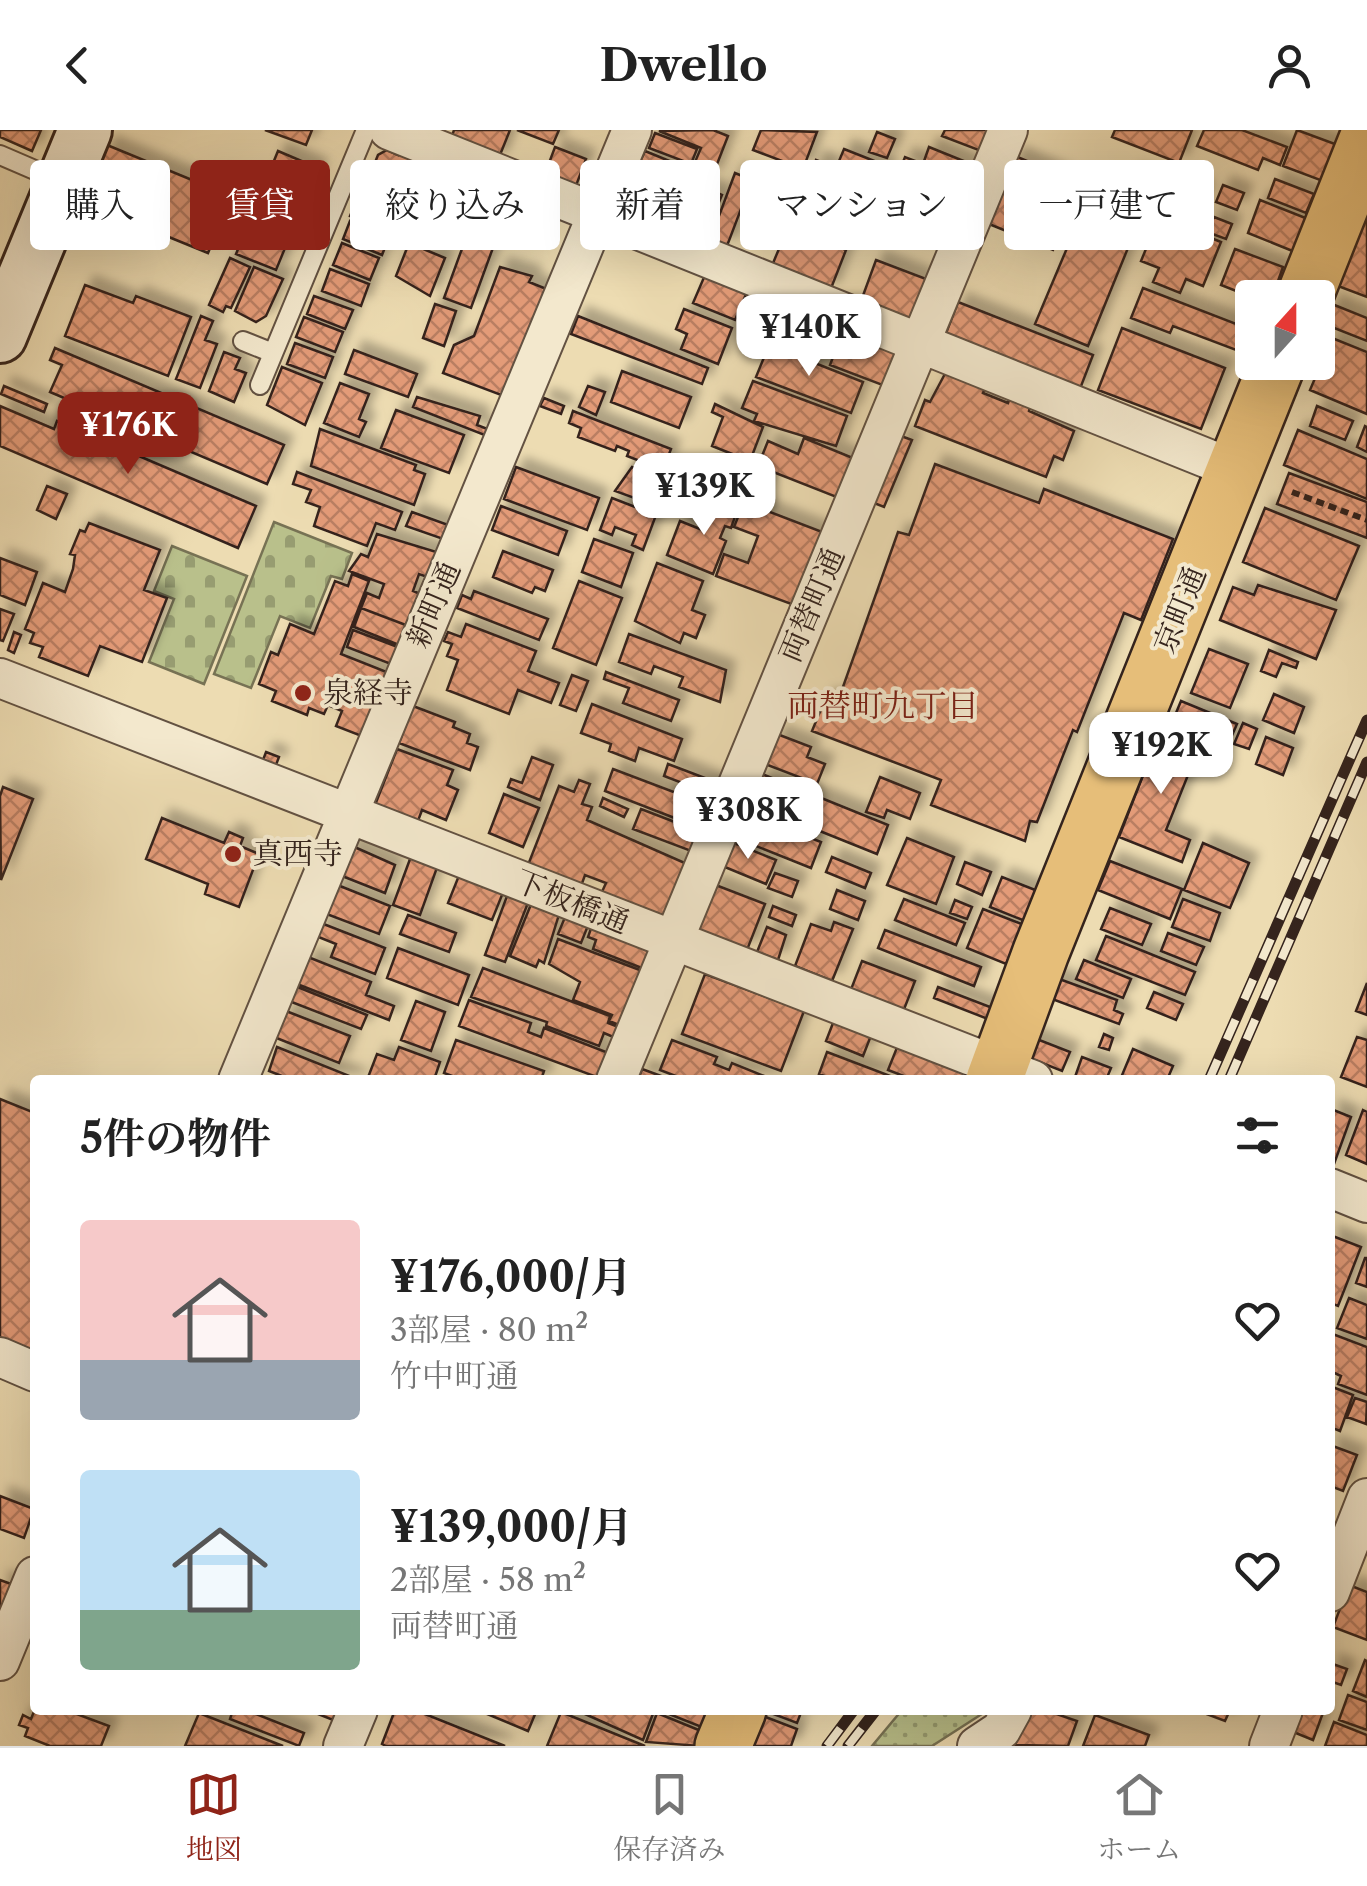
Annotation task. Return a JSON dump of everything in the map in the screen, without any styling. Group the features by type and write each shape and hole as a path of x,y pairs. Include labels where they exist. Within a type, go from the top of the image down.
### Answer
{"main road":[{"path":"1311,280 1367,140"},
{"name":"京町通","path":"1009,1075 1271,380"},
{"path":"723,1746 736,1715"}],"street":[{"path":"72,160 84,130"},
{"path":"389,130 580,205"},
{"name":"新町通","path":"620,160 632,130"},
{"name":"両替町通","path":"618,1075 1008,130"},
{"path":"0,336 35,250"},
{"name":"新町通","path":"240,1075 582,250"},
{"path":"692,250 1236,470"},
{"name":"下板橋通","path":"0,678 348,812 1006,1075"},
{"path":"1335,1190 1367,1204"},
{"path":"0,1358 30,1370"},
{"path":"1335,1579 1367,1498"},
{"path":"0,1661 30,1588"},
{"path":"343,1746 356,1715"},
{"path":"976,1746 1002,1730 1010,1715"},
{"path":"1269,1746 1281,1715"}],"lane":[{"path":"260,384 366,130"},
{"path":"0,155 30,168"},
{"path":"243,341 273,353"}],"path":[{"path":"1292,492 1367,520"}],"green space":[{"path":"274,522 352,553 342,579 331,576 310,628 280,616 251,688 214,674"},
{"path":"172,546 247,576 204,684 149,662 174,599 154,591"},
{"path":"898,1715 980,1715 932,1746 872,1746"}],"building":[{"path":"0,130 41,130 32,151 0,137"},
{"path":"265,130 312,130 306,145"},
{"path":"454,130 510,130 498,160 450,142"},
{"path":"517,130 559,130 553,144"},
{"path":"713,130 728,136 719,160 696,160 701,148 659,131"},
{"path":"761,130 817,132 806,160 779,160 753,150"},
{"path":"945,130 989,130 981,151 942,136"},
{"path":"1115,130 1192,130 1180,160 1112,137"},
{"path":"1204,130 1242,130 1287,147 1280,165 1263,158 1258,170 1197,146"},
{"path":"1297,130 1343,147 1328,183 1283,166"},
{"path":"877,132 895,139 887,158 869,152"},
{"path":"655,133 697,149 693,160 680,160 649,148"},
{"path":"107,145 143,160 101,160"},
{"path":"555,147 586,159 580,160 574,191 560,186 560,160 550,160"},
{"path":"929,147 961,160 924,160"},
{"path":"400,149 423,157 376,160 387,150 398,155"},
{"path":"844,149 872,160 839,160"},
{"path":"278,151 299,160 274,160"},
{"path":"645,151 667,160 641,160"},
{"path":"170,171 190,179 190,246 170,237"},
{"path":"735,173 740,175 740,212 727,246 720,244 720,213"},
{"path":"1275,179 1314,194 1306,213 1268,198"},
{"path":"1223,185 1244,193 1237,210 1216,202"},
{"path":"1003,188 1004,188 1004,230 989,224"},
{"path":"1260,200 1313,221 1300,254 1248,233"},
{"path":"1367,214 1367,297 1338,286"},
{"path":"1214,217 1232,224 1226,239 1214,235"},
{"path":"350,221 350,242 343,239"},
{"path":"1214,239 1221,242 1203,286 1186,279 1180,293 1153,282 1159,268 1141,261 1146,250 1214,250"},
{"path":"342,243 350,250 379,258 370,280 333,265"},
{"path":"1235,249 1283,267 1278,280 1235,280 1235,291 1221,285"},
{"path":"238,250 284,250 276,270 236,254"},
{"path":"406,250 426,250 445,258 430,296 396,276"},
{"path":"462,250 492,250 471,308 444,298"},
{"path":"778,250 846,250 830,291 771,268"},
{"path":"1066,250 1127,250 1088,346 1035,324"},
{"path":"230,258 250,267 231,308 226,306 223,312 209,305"},
{"path":"876,260 926,279 910,320 861,301"},
{"path":"254,267 283,279 266,316 256,322 235,311"},
{"path":"500,267 532,276 529,282 549,290 509,398 443,373 454,345 474,336"},
{"path":"330,269 369,284 361,306 322,291"},
{"path":"705,275 747,292 735,320 693,303"},
{"path":"85,285 133,303 136,296 191,317 168,376 65,336"},
{"path":"1143,288 1235,323 1235,350 1173,326 1170,333 1131,318"},
{"path":"759,293 798,307 787,337 748,322"},
{"path":"314,296 353,310 345,329 307,314"},
{"path":"958,302 1093,355 1078,394 943,341"},
{"path":"435,304 456,311 444,346 423,338"},
{"path":"1335,305 1367,318 1367,341 1335,328"},
{"path":"684,309 732,328 718,364 681,349 687,334 676,329"},
{"path":"803,310 819,316 815,326 839,336 831,357 790,341"},
{"path":"201,316 213,321 205,340 217,344 200,388 176,379"},
{"path":"578,316 708,368 702,384 571,334"},
{"path":"304,317 343,332 335,352 296,337"},
{"path":"845,325 900,346 885,386 830,365"},
{"path":"1122,328 1225,368 1201,429 1098,390"},
{"path":"1335,339 1367,352 1367,414 1310,390 1314,380 1335,380"},
{"path":"295,343 333,357 325,378 287,364"},
{"path":"769,345 863,382 851,413 756,377"},
{"path":"55,348 284,445 267,484 50,392 62,365 50,360"},
{"path":"354,350 417,374 408,397 345,374"},
{"path":"224,352 240,358 235,369 246,373 234,402 209,391"},
{"path":"282,367 322,383 305,425 267,405"},
{"path":"947,370 986,385 983,393 1008,403 1011,394 1031,402 1029,411 1074,431 1063,460 1054,456 1046,477 915,426 925,400 930,402"},
{"path":"622,371 691,397 679,428 611,402"},
{"path":"753,381 847,416 836,446 754,421 757,414 742,408"},
{"path":"340,383 369,394 359,419 366,422 359,437 324,423"},
{"path":"4,386 47,404 44,412 1,394"},
{"path":"588,386 605,392 596,415 579,407"},
{"path":"417,397 480,416 477,425 490,430 487,436 413,407"},
{"path":"544,398 564,406 561,414 540,406"},
{"path":"715,404 763,427 750,461 712,446 723,417 712,412"},
{"path":"0,406 54,429 57,421 256,506 238,548 0,446"},
{"path":"1317,406 1353,421 1345,440 1310,426"},
{"path":"396,410 464,435 449,473 381,448"},
{"path":"573,411 671,449 663,470 627,456 629,451 617,446 615,451 578,437 581,428 569,423"},
{"path":"1367,427 1367,452 1357,447"},
{"path":"320,429 416,465 414,470 425,474 414,505 311,466"},
{"path":"1298,430 1367,459 1367,499 1284,465"},
{"path":"901,436 912,440 884,507 874,503"},
{"path":"804,438 860,461 844,500 758,466 768,441 798,454"},
{"path":"713,461 726,466 728,461 768,476 757,504 705,482"},
{"path":"935,464 1039,503 1044,489 1173,539 1141,620 1124,613 1077,732 1073,730 1037,822 1030,821 1025,841 931,805 941,780 812,731 826,697 838,701 898,532 909,535"},
{"path":"516,467 599,498 587,530 504,499"},
{"path":"632,467 669,481 659,507 615,491"},
{"path":"297,472 402,512 395,530 376,523 367,546 314,526 320,507 306,502 311,490 293,484"},
{"path":"1289,473 1367,502 1367,538 1277,504"},
{"path":"47,486 67,494 56,519 37,510"},
{"path":"712,497 738,508 731,528 725,526 720,538 726,541 713,574 667,555 680,521 700,529"},
{"path":"612,498 656,515 643,550 632,545 636,535 615,527 612,535 600,530"},
{"path":"744,502 830,535 802,608 716,576 724,554 748,563 758,536 734,527"},
{"path":"501,506 567,531 558,555 492,530"},
{"path":"1265,508 1359,546 1336,600 1243,562"},
{"path":"412,512 451,526 446,540 406,526"},
{"path":"89,523 160,550 144,590 167,598 142,662 100,646 88,676 39,657 43,647 30,643 34,633 25,629 43,583 65,592 75,555 70,554 80,530 85,532"},
{"path":"377,534 443,554 433,579 419,574 413,591 423,595 411,627 361,608 367,593 379,598 384,584 349,571 361,554 368,557"},
{"path":"594,539 633,553 621,587 582,572"},
{"path":"503,551 553,570 545,591 535,587 532,593 493,577"},
{"path":"0,558 37,572 25,605 0,595"},
{"path":"657,563 703,581 692,610 705,615 696,638 684,633 680,643 635,621"},
{"path":"352,574 369,581 341,654 389,673 364,737 336,726 342,711 328,705 324,714 309,708 307,715 272,701 276,691 259,684 271,652 278,655 290,624 314,634 335,581 348,586"},
{"path":"579,581 622,598 596,665 553,648"},
{"path":"1258,585 1336,610 1316,659 1220,620 1233,587 1254,595"},
{"path":"474,591 548,619 539,640 457,608 462,595 471,599"},
{"path":"361,608 411,627 404,647 354,627"},
{"path":"0,609 14,614 3,641 0,640"},
{"path":"466,624 536,651 528,671 559,683 551,703 518,690 509,714 447,690 458,660 447,656 452,644 444,641 448,632 461,637"},
{"path":"353,630 403,649 396,666 347,647"},
{"path":"14,632 21,635 14,653 8,650"},
{"path":"629,634 726,670 720,702 679,687 683,677 654,666 651,674 619,662"},
{"path":"1209,649 1248,664 1230,708 1191,693"},
{"path":"1269,650 1298,662 1296,668 1282,663 1276,677 1261,671"},
{"path":"606,672 679,700 671,721 623,703 629,688 604,679"},
{"path":"572,675 588,681 576,711 560,705"},
{"path":"1274,694 1304,707 1294,733 1263,720"},
{"path":"1181,701 1237,724 1227,747 1171,725"},
{"path":"592,704 682,739 674,761 639,748 635,761 609,751 611,744 581,733"},
{"path":"413,706 455,722 453,727 470,734 467,743 478,747 470,770 399,743"},
{"path":"1243,723 1257,729 1249,749 1234,744"},
{"path":"1161,729 1200,745 1166,830 1190,840 1182,862 1119,837"},
{"path":"777,734 811,747 807,757 825,764 817,784 765,764"},
{"path":"1266,737 1293,748 1283,775 1256,764"},
{"path":"397,749 453,770 447,785 458,790 446,820 422,810 418,821 375,805"},
{"path":"266,752 279,757 276,765 263,760"},
{"path":"532,757 553,765 540,800 508,787 511,779 522,783"},
{"path":"668,764 726,786 721,798 664,776"},
{"path":"613,769 716,808 708,831 605,791"},
{"path":"762,774 888,825 877,854 750,803"},
{"path":"880,777 920,793 910,819 887,810 884,818 866,812"},
{"path":"579,780 590,784 582,804 592,807 587,820 687,864 666,920 601,894 606,883 585,875 581,886 528,865 559,786 574,792"},
{"path":"3,787 33,799 1,880 0,796"},
{"path":"504,794 539,808 523,847 489,833"},
{"path":"603,798 628,809 624,817 600,806"},
{"path":"641,809 706,834 699,854 633,829"},
{"path":"746,813 821,842 811,868 736,838"},
{"path":"162,818 224,843 229,832 243,838 240,846 259,854 239,907 205,894 208,884 146,859"},
{"path":"907,838 954,857 936,904 887,885"},
{"path":"729,841 776,860 766,884 720,865"},
{"path":"1203,843 1249,863 1230,908 1184,890"},
{"path":"350,845 395,865 385,893 337,874"},
{"path":"413,851 439,862 420,915 393,905"},
{"path":"832,857 871,873 865,888 826,872"},
{"path":"1110,861 1182,889 1170,919 1098,890"},
{"path":"965,862 991,872 982,895 957,884"},
{"path":"460,873 504,890 492,920 448,903"},
{"path":"775,873 798,881 792,897 768,888"},
{"path":"1002,877 1048,895 1035,925 990,907"},
{"path":"335,884 390,906 379,934 324,913"},
{"path":"713,884 765,904 747,950 695,930"},
{"path":"510,888 531,895 505,962 485,955"},
{"path":"837,890 865,901 858,920 830,909"},
{"path":"534,897 561,908 544,963 539,960 536,967 510,956"},
{"path":"904,899 965,923 956,945 895,920"},
{"path":"1183,899 1220,913 1210,941 1172,927"},
{"path":"955,900 972,907 967,919 950,913"},
{"path":"773,906 796,915 792,926 769,917"},
{"path":"1110,908 1151,924 1142,945 1101,929"},
{"path":"983,909 1032,928 1022,951 1013,948 1006,964 967,948"},
{"path":"568,910 591,918 581,943 558,934"},
{"path":"408,915 456,933 449,952 400,934"},
{"path":"594,920 651,942 647,970 593,949 596,940 588,937"},
{"path":"834,922 853,929 832,981 795,966 811,924 831,931"},
{"path":"321,923 385,948 375,974 331,957 336,944 316,936"},
{"path":"767,927 786,935 778,960 757,952"},
{"path":"885,930 981,967 974,986 878,948"},
{"path":"1168,933 1204,947 1196,965 1161,951"},
{"path":"1106,936 1195,972 1185,995 1096,960"},
{"path":"558,939 645,972 624,1027 609,1021 612,1015 573,1000 580,982 549,964"},
{"path":"398,948 469,975 458,1005 387,978"},
{"path":"308,957 371,982 366,995 394,1006 389,1020 297,984"},
{"path":"1084,960 1131,979 1123,998 1076,979"},
{"path":"862,961 915,981 903,1012 850,992"},
{"path":"483,968 610,1016 608,1023 621,1028 618,1039 604,1033 599,1046 546,1026 547,1022 471,997"},
{"path":"705,974 804,1011 781,1071 682,1034"},
{"path":"1051,976 1117,1000 1114,1010 1123,1014 1119,1024 1044,996"},
{"path":"1367,983 1367,1015 1356,1011"},
{"path":"295,986 367,1015 361,1029 289,1001"},
{"path":"938,987 1003,1012 998,1023 934,998"},
{"path":"1154,992 1183,1004 1176,1020 1147,1008"},
{"path":"469,1000 531,1023 528,1032 541,1037 544,1028 611,1054 603,1075 591,1075 459,1026"},
{"path":"416,1001 445,1012 431,1051 401,1040"},
{"path":"286,1011 350,1036 339,1063 274,1037"},
{"path":"835,1018 872,1033 863,1056 826,1041"},
{"path":"1104,1034 1113,1038 1109,1050 1099,1047"},
{"path":"1029,1036 1070,1052 1062,1071 1022,1055"},
{"path":"1357,1037 1367,1040 1367,1087 1341,1077"},
{"path":"456,1040 544,1071 543,1075 444,1073"},
{"path":"672,1040 717,1057 714,1064 729,1070 732,1063 762,1075 673,1075 660,1070"},
{"path":"898,1045 969,1073 901,1075 888,1070"},
{"path":"277,1047 347,1075 279,1075 269,1071"},
{"path":"399,1047 440,1062 436,1075 369,1075 377,1054 394,1060"},
{"path":"1133,1049 1173,1066 1169,1075 1122,1075"},
{"path":"827,1052 887,1075 822,1075"},
{"path":"1082,1057 1111,1068 1108,1075 1076,1075"},
{"path":"0,1099 30,1111 30,1356 0,1343"},
{"path":"1363,1110 1367,1112 1367,1164 1346,1155"},
{"path":"1335,1111 1351,1117 1335,1161"},
{"path":"1335,1237 1361,1247 1338,1306 1335,1305"},
{"path":"1367,1258 1367,1287 1356,1283"},
{"path":"1349,1298 1367,1305 1367,1339 1337,1328"},
{"path":"1335,1335 1367,1347 1367,1395 1338,1384 1341,1376 1335,1373"},
{"path":"1335,1388 1353,1395 1340,1431 1335,1429"},
{"path":"1355,1398 1367,1402 1366,1424 1347,1417"},
{"path":"1335,1447 1357,1455 1343,1491 1335,1488"},
{"path":"0,1496 30,1507 24,1538 0,1529"},
{"path":"0,1580 14,1585 5,1609 0,1608"},
{"path":"1349,1585 1367,1592 1367,1640 1335,1628"},
{"path":"1367,1661 1367,1697 1353,1691"},
{"path":"1335,1665 1347,1669 1341,1685 1335,1683"},
{"path":"1348,1695 1367,1702 1367,1730 1339,1720"},
{"path":"23,1715 31,1719 33,1715 79,1715 109,1726 101,1746 50,1746 25,1736 28,1728 19,1725"},
{"path":"198,1715 204,1715 283,1746 185,1746"},
{"path":"231,1715 259,1715 304,1733 299,1746 230,1719"},
{"path":"320,1715 341,1715 338,1722"},
{"path":"393,1715 428,1715 505,1746 386,1746 382,1744"},
{"path":"490,1715 535,1715 528,1731"},
{"path":"560,1715 568,1715 645,1746 547,1746"},
{"path":"587,1715 652,1715 643,1740"},
{"path":"656,1715 706,1733 700,1746 646,1742"},
{"path":"672,1715 716,1715 709,1730"},
{"path":"776,1715 800,1715 797,1723"},
{"path":"1026,1715 1060,1715 1077,1721 1068,1746 1015,1745"},
{"path":"1095,1715 1149,1735 1145,1746 1083,1746"},
{"path":"1297,1715 1322,1715 1313,1740 1291,1731"},
{"path":"763,1716 797,1729 791,1746 752,1746"},
{"path":"1334,1722 1367,1735 1367,1746 1325,1746"}],"railway":[{"path":"1211,1075 1367,720"},
{"path":"1231,1075 1367,762"},
{"path":"827,1746 850,1715"},
{"path":"848,1746 872,1715"}],"place":[{"name":"泉経寺","path":"303,693"},
{"name":"真西寺","path":"233,854"}],"district":[{"name":"両替町九丁目","path":"883,706"}]}
